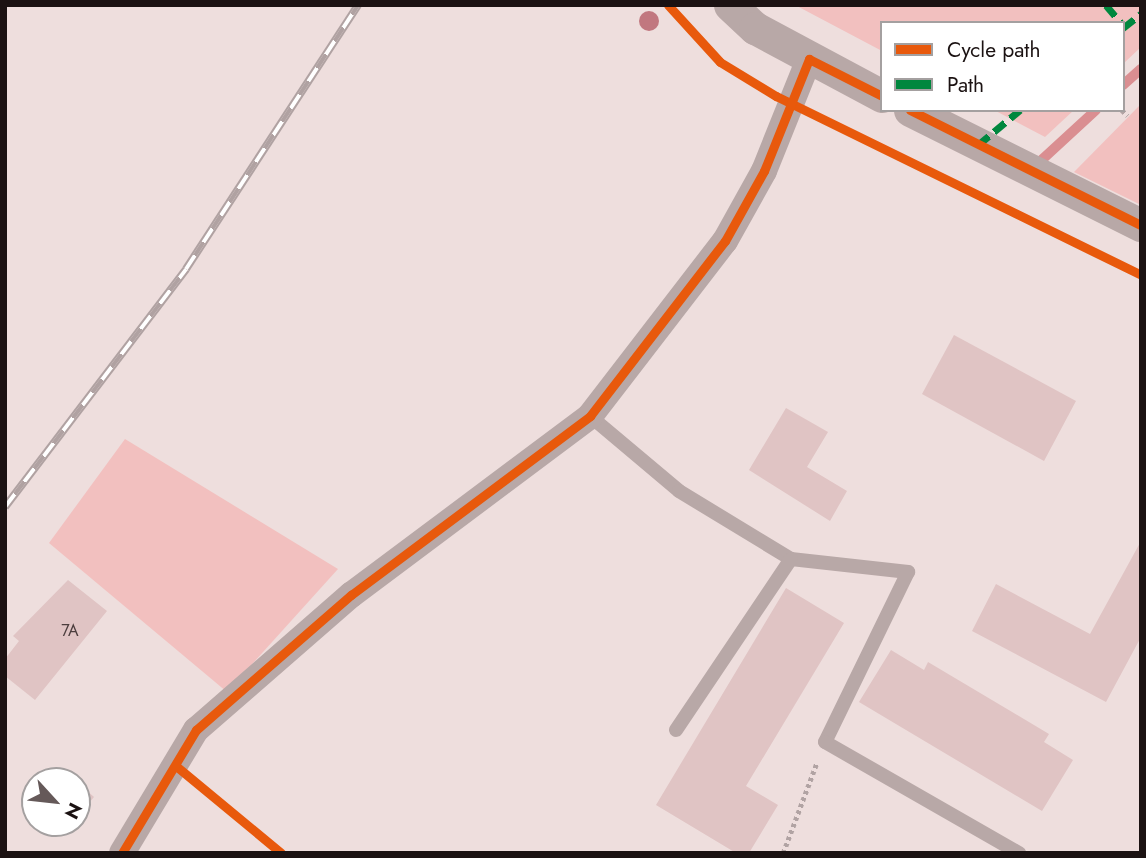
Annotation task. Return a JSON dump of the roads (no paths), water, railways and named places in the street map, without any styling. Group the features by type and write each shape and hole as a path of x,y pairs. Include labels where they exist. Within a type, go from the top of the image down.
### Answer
{"street":[{"path":"730,5 809,59 880,95"},
{"path":"122,853 196,730 351,594 590,416 725,241 764,171 809,59"},
{"path":"913,112 1141,225"}],"lane":[{"path":"590,416 679,491 791,559 908,572 825,742 1019,853"},
{"path":"676,730 791,559"}],"waterway":[{"path":"1125,83 1141,69"},
{"path":"1034,167 1094,112"}],"railway":[{"path":"5,507 186,269 358,5"}]}
